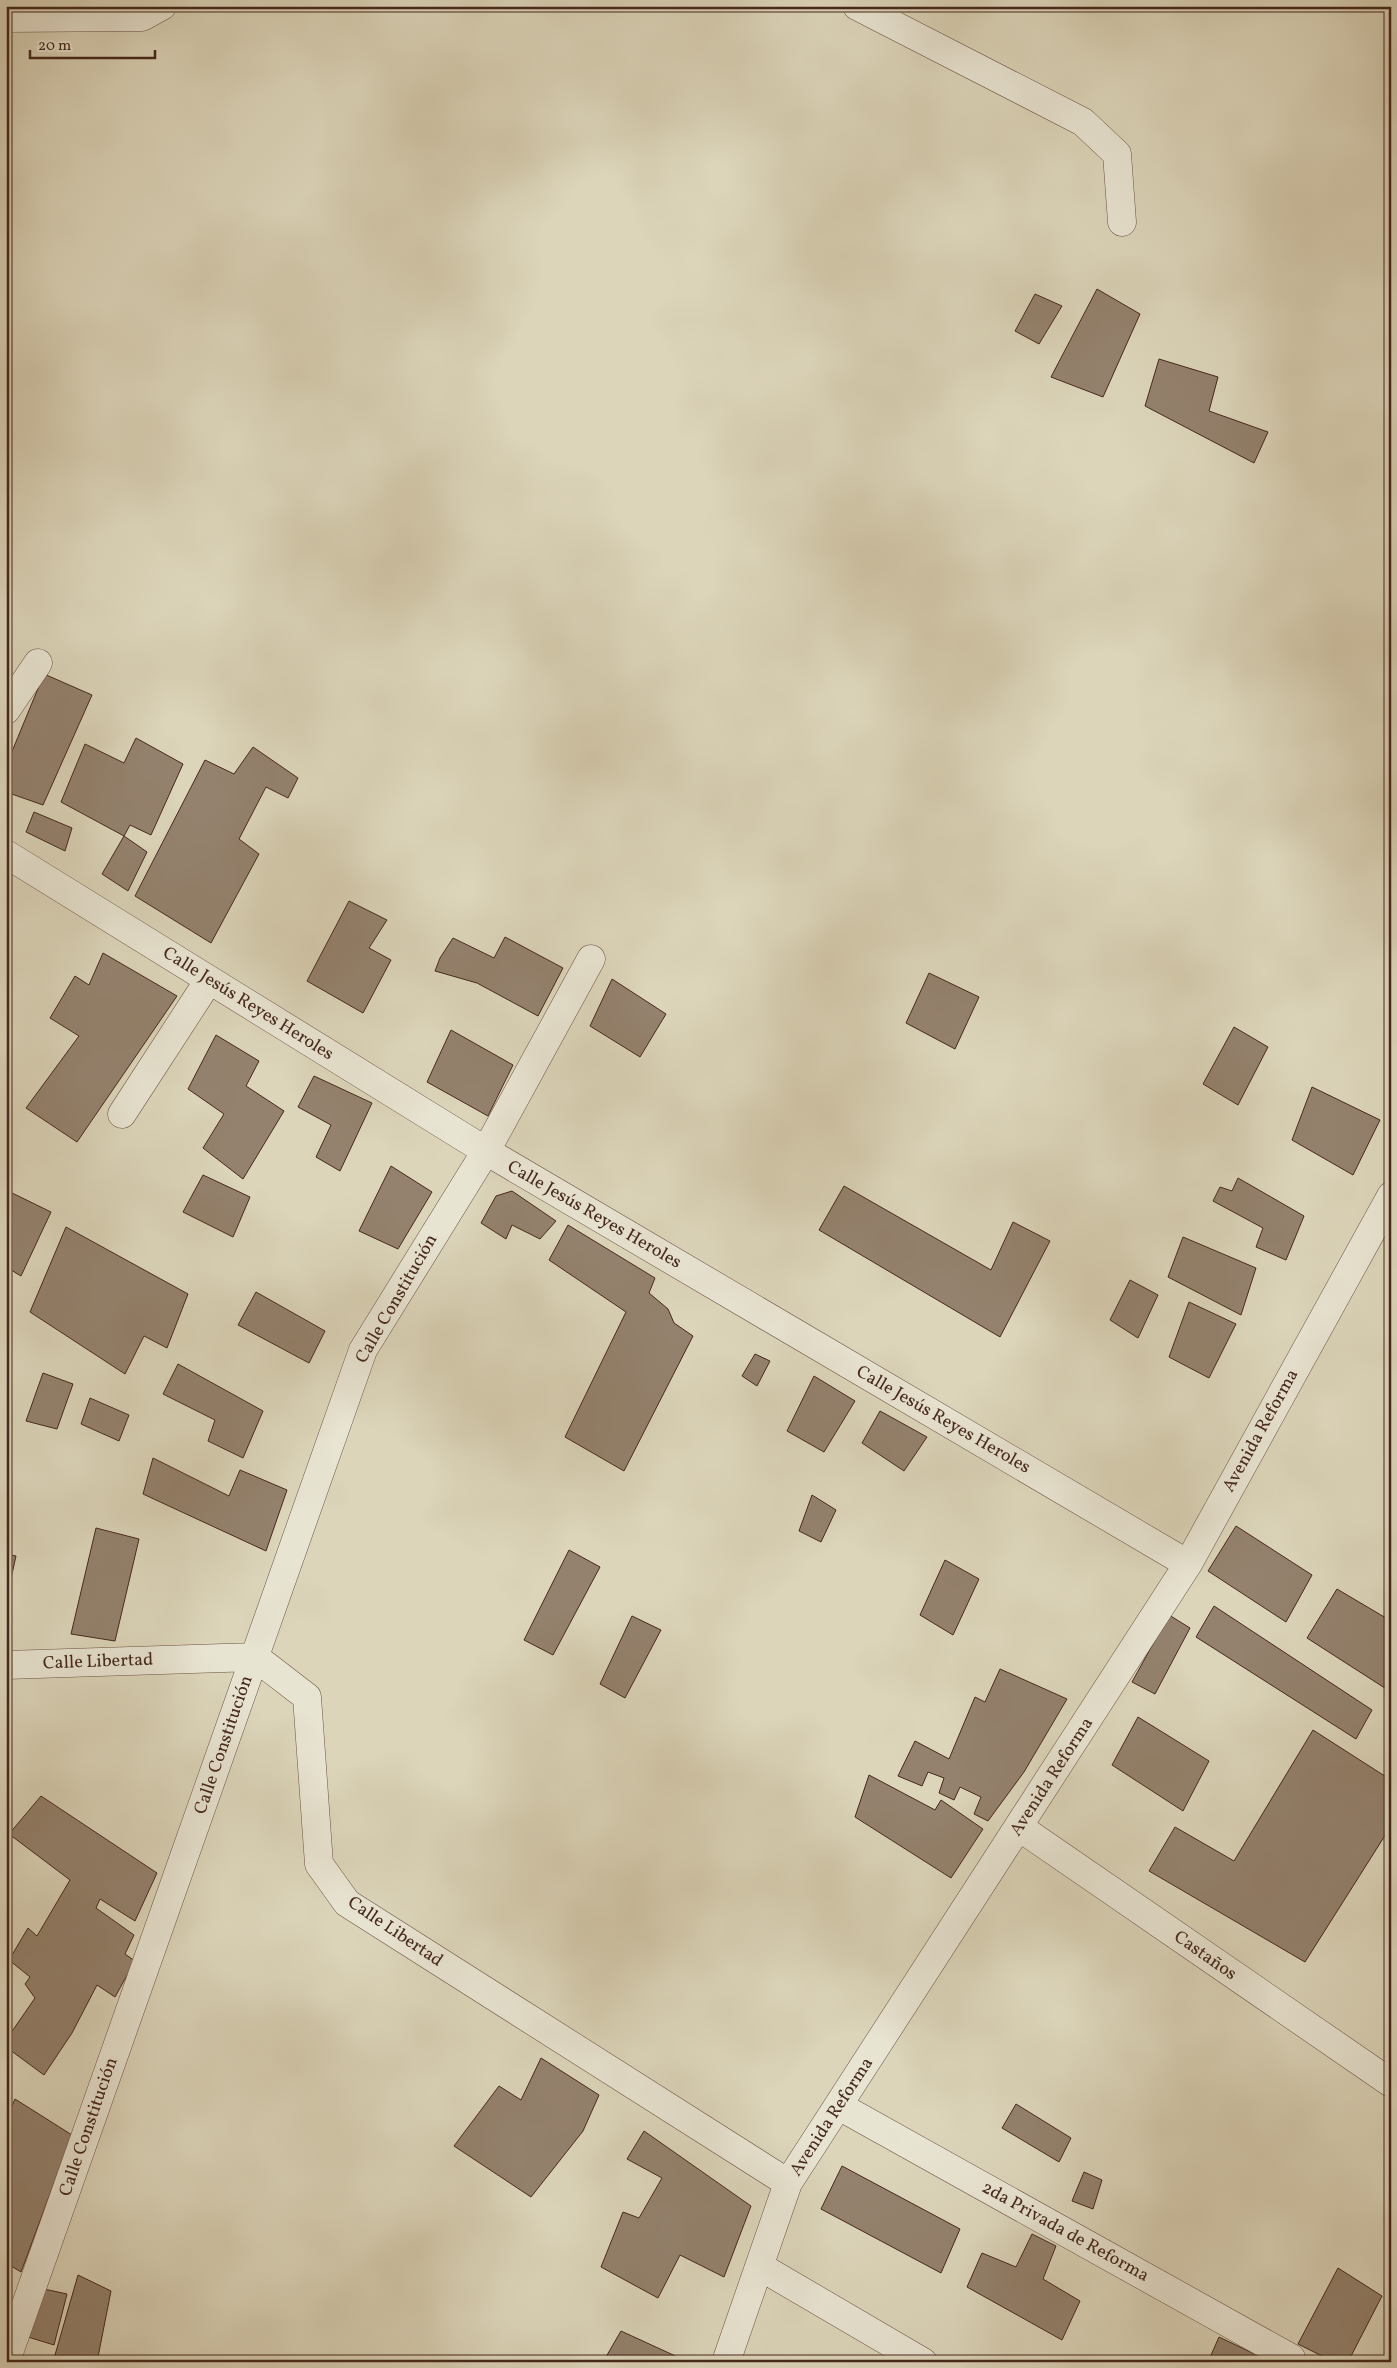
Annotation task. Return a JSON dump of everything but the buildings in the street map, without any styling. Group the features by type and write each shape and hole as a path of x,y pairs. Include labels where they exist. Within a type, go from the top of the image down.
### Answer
{"street":[{"path":"6,18 142,17 162,6"},
{"path":"857,6 1083,122 1117,154 1122,222"},
{"path":"6,710 38,663"},
{"name":"Calle Jesús Reyes Heroles","path":"6,854 486,1151 1188,1564"},
{"name":"Calle Constitución","path":"6,2360 363,1350 486,1151 591,959"},
{"path":"122,1114 209,980"},
{"name":"Avenida Reforma","path":"726,2362 788,2183 1188,1564 1386,1213"},
{"name":"Calle Libertad","path":"6,1664 255,1657 307,1697 319,1864 347,1903 788,2183"},
{"name":"Castaños","path":"1019,1827 1389,2078"},
{"name":"2da Privada de Reforma","path":"839,2106 1291,2358"},
{"path":"759,2266 923,2362"}]}
